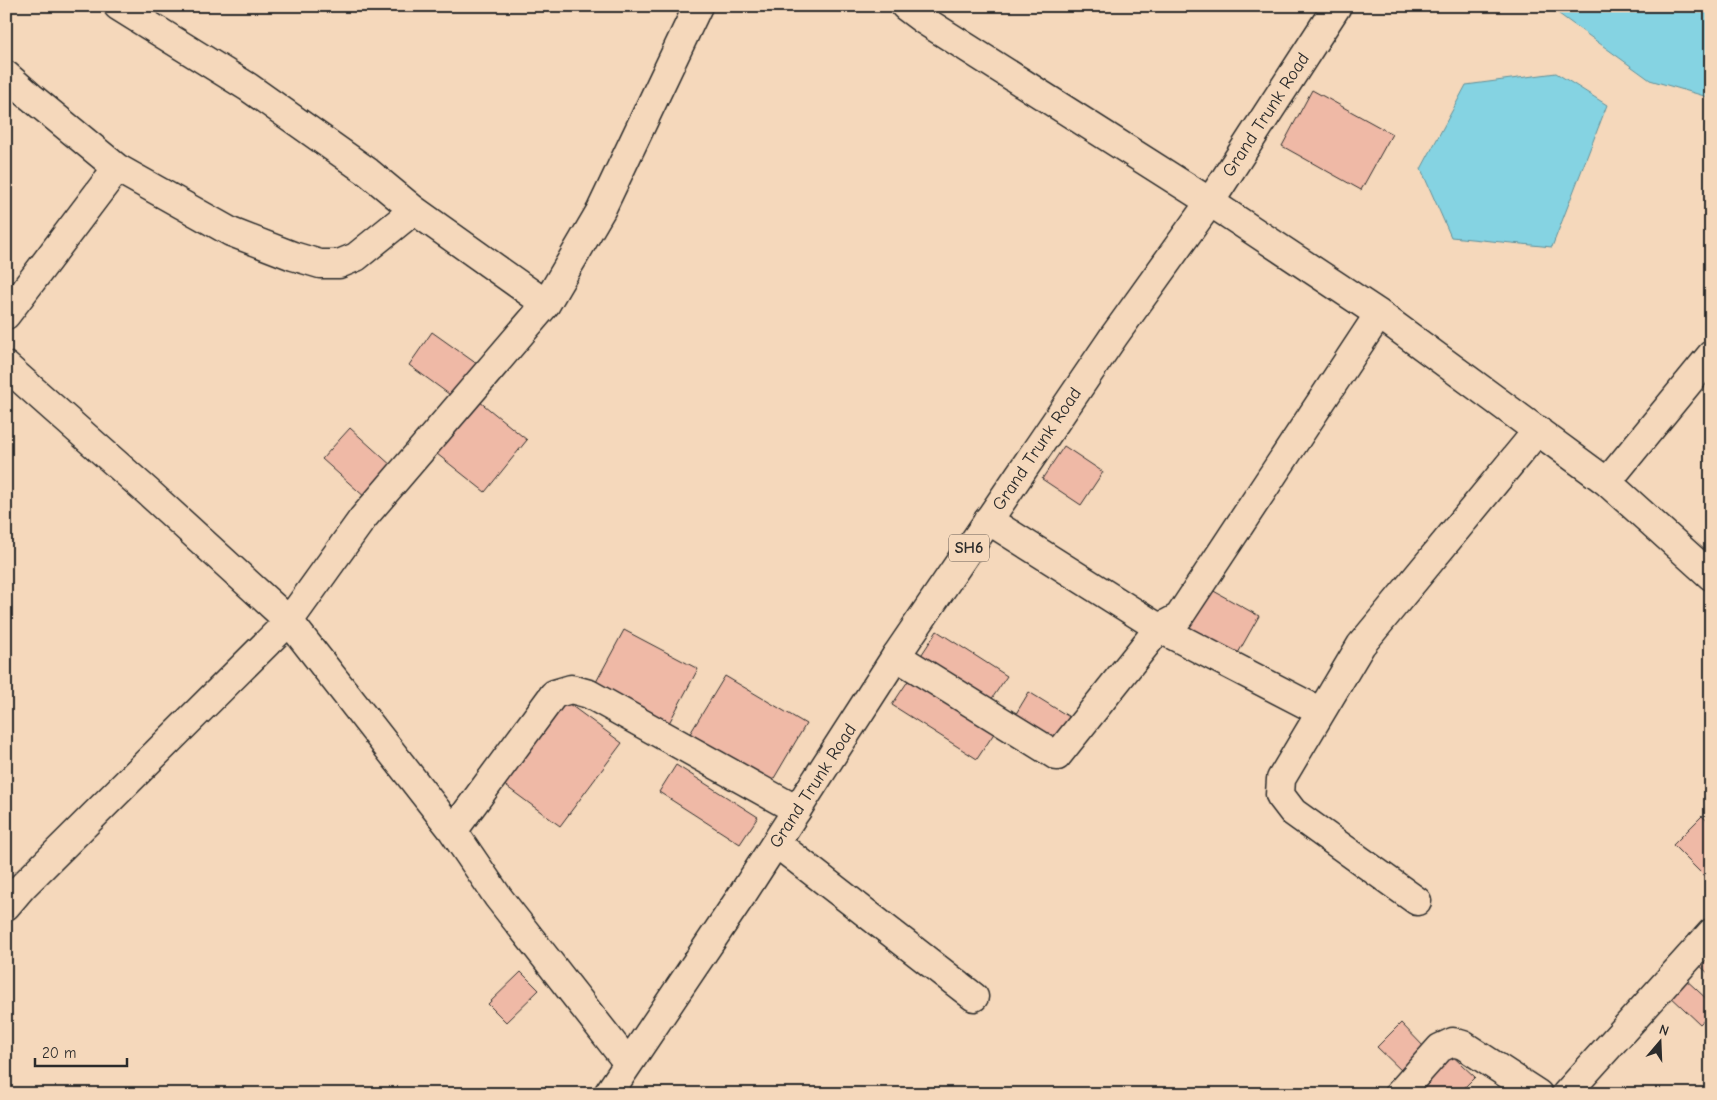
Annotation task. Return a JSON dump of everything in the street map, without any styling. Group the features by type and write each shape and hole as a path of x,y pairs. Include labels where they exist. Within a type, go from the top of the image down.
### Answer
{"street":[{"path":"118,6 248,87 368,172 414,210 546,304"},
{"path":"6,906 23,886 289,621 363,518 546,304 601,210 698,6"},
{"path":"905,6 925,21 1210,202 1379,314 1607,482 1711,576"},
{"name":"Grand Trunk Road","path":"608,1094 776,843 896,656 1125,320 1210,202 1337,6"},
{"path":"6,74 117,168 231,232 294,256 320,264 339,264 356,257 414,210"},
{"path":"6,315 117,168"},
{"path":"896,656 1057,756 1159,628 1179,617 1379,314"},
{"path":"1607,482 1711,355"},
{"path":"6,366 147,490 289,621 453,831 498,898 628,1064"},
{"path":"1417,901 1293,812 1280,794 1281,778 1361,645 1538,430"},
{"path":"988,520 1159,628 1321,712"},
{"path":"453,831 554,694 571,688 589,694 797,810"},
{"path":"776,843 974,997"},
{"path":"1566,1094 1711,933"},
{"path":"1399,1094 1440,1048 1453,1042 1463,1045 1538,1094"}],"water":[{"path":"1548,6 1711,6 1711,98 1650,80"},
{"path":"1556,73 1607,105 1552,247 1451,237 1421,169 1466,85"}],"building":[{"path":"1312,90 1392,134 1361,190 1282,146"},
{"path":"432,332 477,364 453,397 409,365"},
{"path":"474,397 527,440 485,492 432,450"},
{"path":"350,428 393,467 366,498 322,459"},
{"path":"1064,446 1103,472 1081,505 1042,479"},
{"path":"1210,589 1259,616 1233,662 1184,635"},
{"path":"624,630 698,669 669,723 595,684"},
{"path":"937,631 1007,676 989,703 920,657"},
{"path":"912,675 997,729 977,759 892,705"},
{"path":"725,676 806,724 770,785 688,737"},
{"path":"1029,692 1076,721 1061,746 1014,717"},
{"path":"565,701 622,743 560,826 503,784"},
{"path":"676,765 758,817 740,844 659,792"},
{"path":"1702,816 1711,824 1711,883 1673,845"},
{"path":"1711,947 1711,976 1696,962"},
{"path":"521,972 539,990 506,1022 488,1004"},
{"path":"1683,977 1711,1003 1711,1013 1700,1024 1668,994"},
{"path":"1401,1023 1427,1050 1404,1073 1377,1047"},
{"path":"1447,1051 1475,1077 1458,1094 1419,1094 1412,1087"}]}
